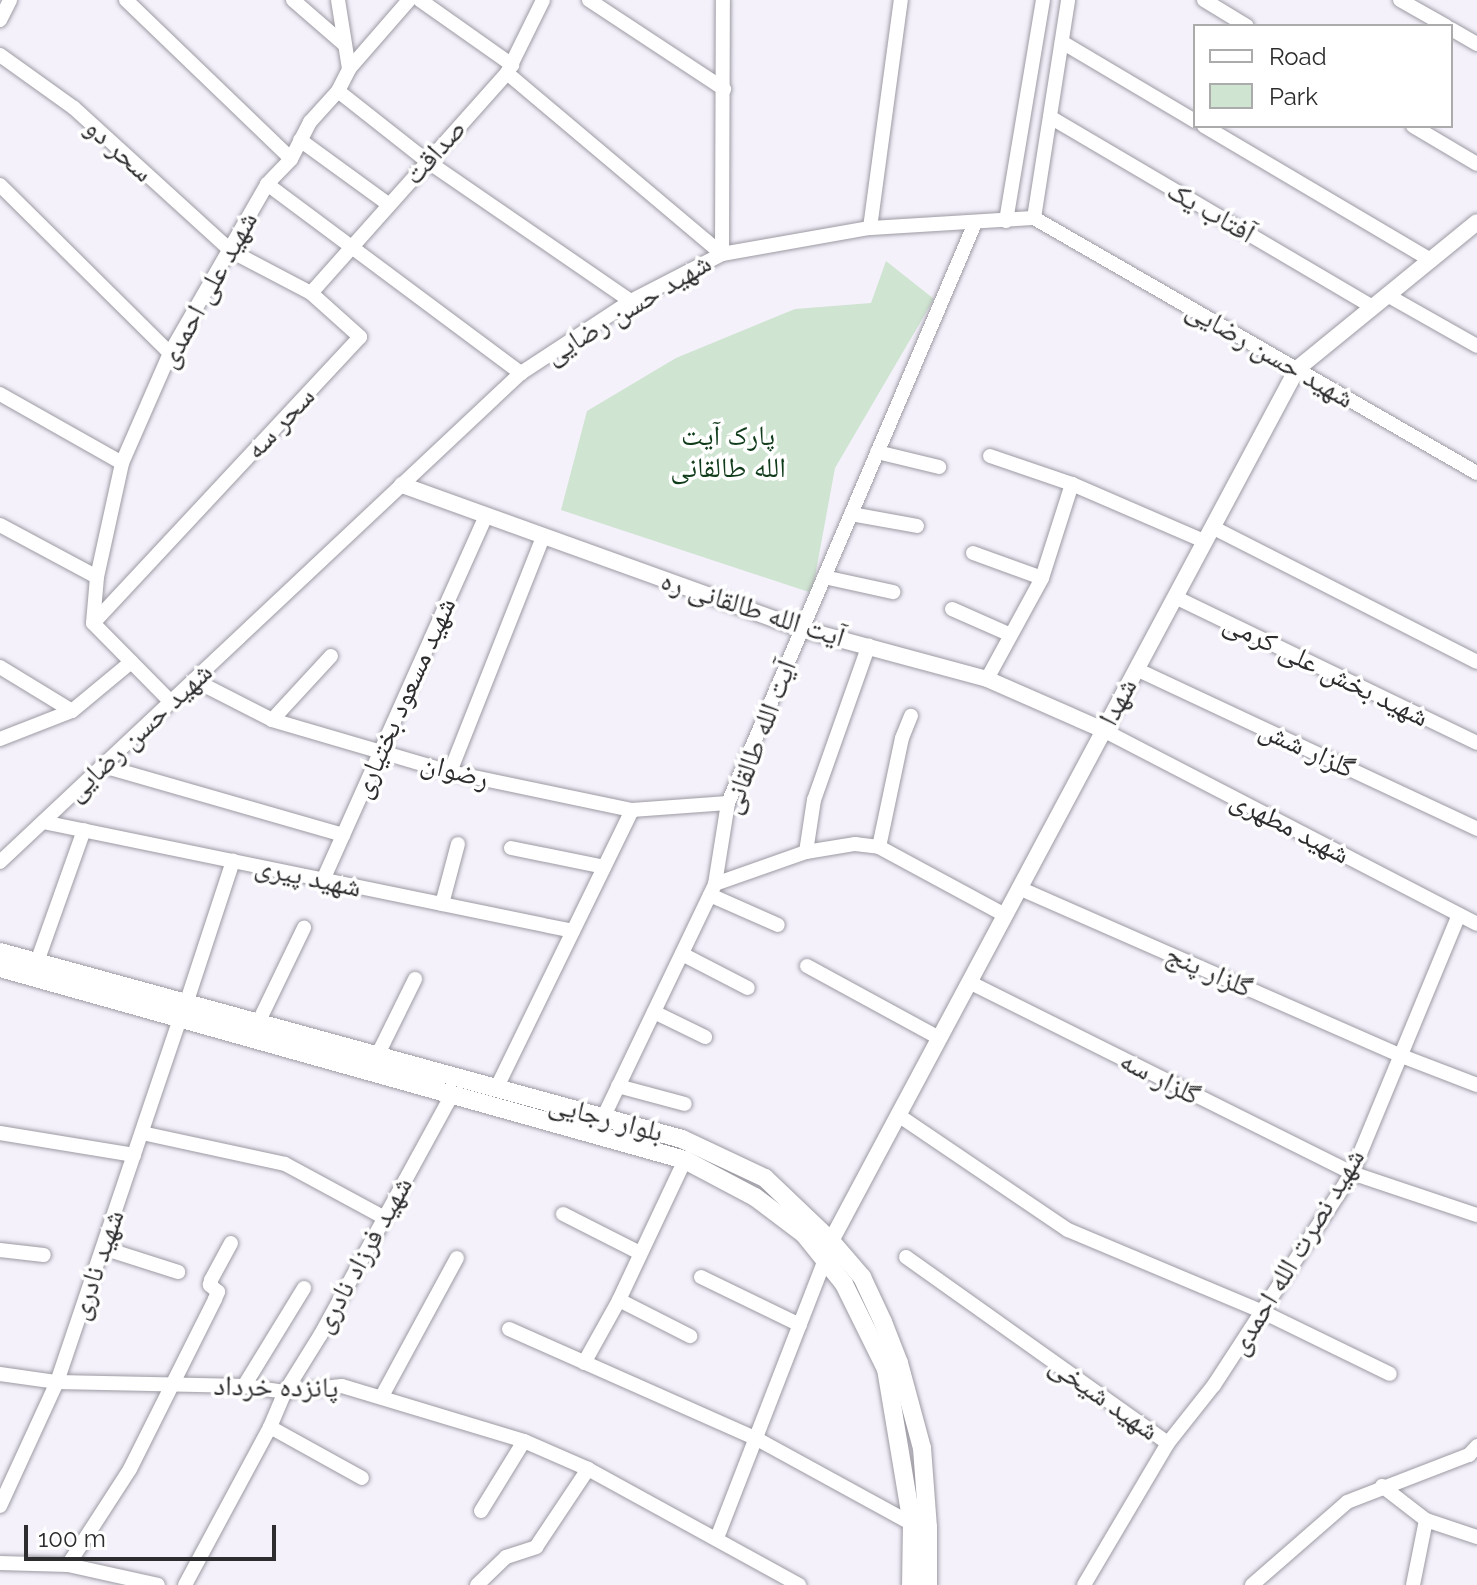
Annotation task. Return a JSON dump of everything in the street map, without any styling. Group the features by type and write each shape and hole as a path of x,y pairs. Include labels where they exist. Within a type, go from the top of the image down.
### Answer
{"main road":[{"name":"بلوار رجایی","path":"1,966 37,962 452,1095 685,1160 755,1197 804,1234 844,1284 886,1369 912,1524 911,1585"},
{"name":"بلوار رجایی","path":"1,966 183,1011 258,1023 682,1139 765,1178 831,1241 862,1277 883,1322 910,1399 922,1448 928,1585"}],"street":[{"path":"0,20 10,0"},
{"path":"126,0 291,159"},
{"path":"293,0 345,45"},
{"path":"338,0 349,69"},
{"name":"شهید علی احمدی","path":"93,623 97,577 122,463 170,353 267,184 291,159 310,122 338,91 349,69 409,0"},
{"path":"420,0 509,69 722,254"},
{"name":"صداقت","path":"311,293 350,245 509,69 543,0"},
{"path":"589,0 724,89"},
{"path":"722,254 723,0"},
{"path":"870,228 901,0"},
{"path":"1006,221 1043,0"},
{"path":"1034,218 1068,0"},
{"path":"1204,0 1244,24"},
{"path":"1400,0 1442,24"},
{"path":"1453,30 1477,44"},
{"path":"1062,42 1193,120"},
{"name":"سحر دو","path":"0,55 74,108 231,251"},
{"path":"338,91 427,161 631,301"},
{"name":"آفتاب یک","path":"1050,117 1373,307"},
{"path":"1207,128 1431,260"},
{"path":"1416,128 1477,164"},
{"path":"300,140 388,204"},
{"path":"267,184 521,373"},
{"path":"0,185 170,353"},
{"name":"شهید حسن رضایی","path":"0,862 521,373 631,301 722,254 870,228 1034,218 1477,473"},
{"name":"شهدا","path":"831,1241 1297,369 1477,222"},
{"name":"آیت الله طالقانی","path":"603,1118 712,889 728,803 975,223"},
{"name":"سحر سه","path":"93,623 360,337 311,293 231,251"},
{"path":"1387,295 1477,346"},
{"path":"0,394 122,463"},
{"path":"877,452 939,467"},
{"path":"990,456 1208,534 1477,662"},
{"path":"987,679 1042,578 1072,484"},
{"name":"آیت الله طالقانی ره","path":"402,485 802,629 987,679 1103,730"},
{"path":"851,514 917,526"},
{"name":"شهید مسعود بختیاری","path":"323,880 486,516"},
{"path":"0,525 97,577"},
{"path":"450,772 543,537"},
{"path":"973,553 1042,578"},
{"path":"824,577 893,592"},
{"name":"شهید بخش علی کرمی","path":"1175,597 1477,743"},
{"path":"952,609 1011,635"},
{"path":"93,623 171,702"},
{"path":"806,852 814,800 869,645"},
{"path":"272,720 331,656"},
{"path":"0,739 72,711 131,662"},
{"path":"0,667 72,711"},
{"name":"گلزار شش","path":"1136,669 1477,829"},
{"name":"رضوان","path":"194,680 272,720 381,749 450,772 632,810 728,803"},
{"path":"879,847 902,738 911,716"},
{"name":"شهید مطهری","path":"1103,730 1477,924"},
{"path":"103,766 343,835"},
{"path":"496,1089 632,810"},
{"name":"شهید پیری","path":"43,822 573,931"},
{"path":"37,962 84,830"},
{"path":"442,904 458,844"},
{"path":"712,889 806,852 855,844 879,847 1005,915"},
{"path":"511,848 604,867"},
{"name":"شهید نادری","path":"0,1506 57,1382 233,861"},
{"name":"گلزار پنج","path":"1019,888 1399,1055 1477,1085"},
{"path":"712,889 778,925"},
{"name":"شهید نصرت الله احمدی","path":"1168,1443 1214,1385 1352,1173 1459,915"},
{"path":"258,1023 304,928"},
{"path":"682,954 748,988"},
{"path":"807,966 939,1038"},
{"path":"377,1056 415,979"},
{"name":"گلزار سه","path":"969,982 1352,1173 1477,1215"},
{"path":"654,1012 705,1037"},
{"path":"618,1086 685,1104"},
{"name":"شهید فرزاد نادری","path":"185,1585 270,1427 285,1392 321,1334 452,1095"},
{"path":"898,1115 1068,1230 1263,1312 1390,1374"},
{"path":"0,1133 134,1155"},
{"path":"142,1133 285,1164 383,1217"},
{"path":"584,1363 619,1300 685,1160"},
{"path":"563,1214 640,1253"},
{"path":"68,1565 130,1469 215,1299 218,1292 210,1285 211,1280 231,1243"},
{"path":"103,1248 178,1272"},
{"path":"0,1250 44,1255"},
{"name":"شهید شیخی","path":"906,1257 1168,1443 1084,1585"},
{"path":"382,1396 457,1258"},
{"path":"717,1538 825,1260"},
{"path":"701,1277 800,1325"},
{"path":"244,1386 304,1288"},
{"path":"619,1300 690,1336"},
{"path":"509,1329 757,1439 912,1524"},
{"name":"پانزده خرداد","path":"0,1374 57,1382 244,1386 285,1392 342,1386 382,1396 524,1441 588,1469 799,1585"},
{"path":"270,1427 362,1478"},
{"path":"481,1511 524,1441"},
{"path":"1252,1585 1336,1509 1382,1486 1469,1455 1477,1446"},
{"path":"477,1585 506,1557 536,1547 588,1469"},
{"path":"1382,1486 1426,1520 1477,1537"},
{"path":"1413,1585 1426,1520"},
{"path":"0,1563 68,1565 126,1581 158,1585"},
{"path":"769,1585 770,1568"}],"green space":[{"name":"پارک آیت الله طالقانی","path":"886,261 934,299 835,468 812,593 561,510 587,411 676,358 795,309 871,303"}]}
